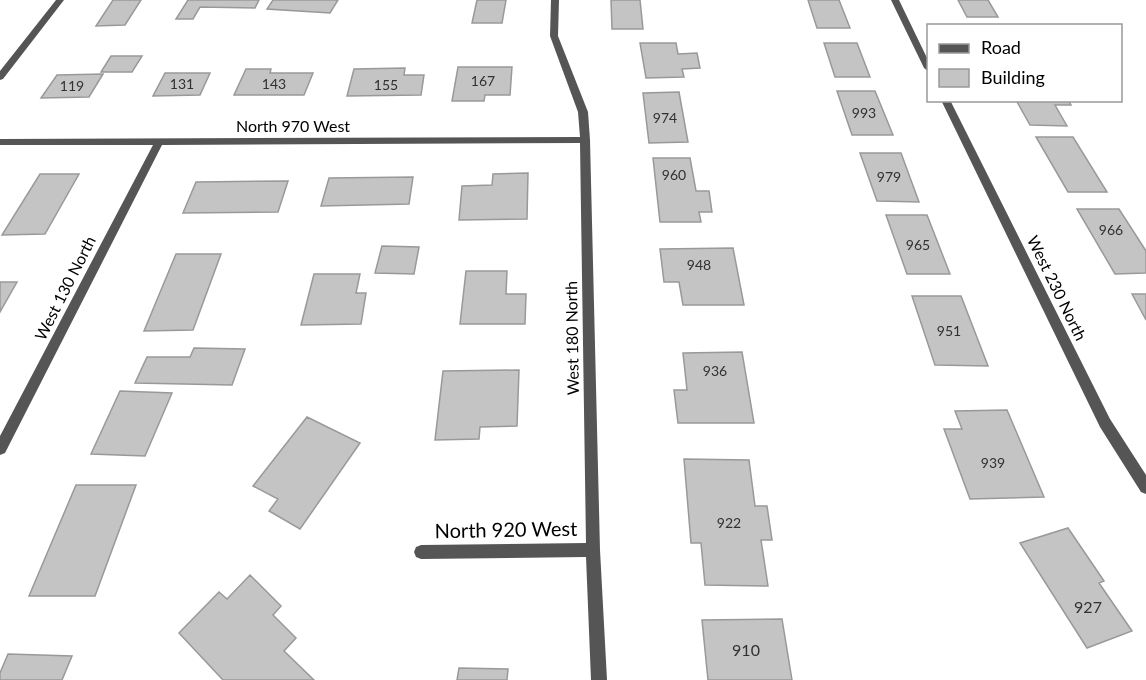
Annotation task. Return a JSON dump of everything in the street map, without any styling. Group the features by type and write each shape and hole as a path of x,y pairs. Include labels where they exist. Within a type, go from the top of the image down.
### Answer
{"street":[{"path":"0,77 60,0"},
{"name":"West 180 North","path":"555,0 554,36 583,112 585,140 592,550 599,680"},
{"path":"895,0 927,66"},
{"name":"West 230 North","path":"946,102 1105,423 1146,487"},
{"name":"North 970 West","path":"0,142 585,140"},
{"name":"West 130 North","path":"0,449 159,142"},
{"name":"North 920 West","path":"421,552 592,550"}],"building":[{"path":"113,0 141,0 125,25 96,26"},
{"path":"188,0 259,0 255,8 200,7 193,19 176,19"},
{"path":"273,0 338,0 330,13 267,9"},
{"path":"477,0 506,0 502,23 472,23"},
{"path":"611,0 640,0 643,29 612,29"},
{"path":"808,0 839,0 850,28 817,28"},
{"path":"958,0 988,0 998,17 967,17"},
{"path":"640,43 676,43 678,54 697,53 700,68 682,69 684,77 646,78"},
{"path":"824,43 857,43 870,77 835,77"},
{"path":"111,56 142,56 132,72 101,72"},
{"path":"458,67 512,67 510,95 485,95 484,101 452,101"},
{"path":"405,68 404,75 424,75 421,95 347,96 354,69"},
{"path":"246,69 271,69 270,73 313,73 304,95 234,95"},
{"path":"165,73 210,73 200,95 153,96"},
{"path":"103,74 89,97 41,98 57,75"},
{"path":"837,91 875,91 893,135 852,135"},
{"path":"679,92 688,142 649,143 643,93"},
{"path":"1017,102 1069,102 1071,105 1055,105 1067,126 1030,125"},
{"path":"1036,137 1073,137 1107,192 1068,192"},
{"path":"860,153 901,153 919,202 877,201"},
{"path":"653,158 690,158 696,191 709,191 712,212 699,212 701,222 660,222"},
{"path":"528,173 527,219 459,220 462,186 492,185 493,174"},
{"path":"40,174 79,174 45,234 2,235"},
{"path":"413,177 409,204 321,206 329,178"},
{"path":"288,181 278,212 183,213 196,182"},
{"path":"1077,209 1119,209 1146,251 1146,273 1115,274"},
{"path":"886,215 927,215 950,274 907,274"},
{"path":"382,246 419,247 414,274 375,273"},
{"path":"733,248 744,305 683,305 679,282 664,282 660,249"},
{"path":"176,254 221,254 193,330 144,331"},
{"path":"466,271 507,271 506,294 526,294 525,324 460,324"},
{"path":"314,274 360,274 356,293 366,293 361,324 301,325"},
{"path":"0,282 17,282 0,312"},
{"path":"1132,294 1146,294 1146,320"},
{"path":"912,296 961,296 988,366 935,365"},
{"path":"194,348 245,349 232,385 135,383 147,357 190,357"},
{"path":"742,352 754,423 678,423 674,390 687,390 683,353"},
{"path":"519,370 517,426 480,427 479,439 435,440 443,371"},
{"path":"120,391 172,393 145,456 91,454"},
{"path":"1007,410 1044,497 970,499 944,429 962,429 955,411"},
{"path":"307,417 360,443 300,529 269,511 278,499 253,486"},
{"path":"684,459 749,460 755,506 767,506 772,540 761,540 768,586 705,585 701,543 691,543"},
{"path":"76,485 136,485 95,596 29,596"},
{"path":"1068,528 1104,581 1099,583 1132,631 1087,648 1020,543"},
{"path":"250,575 281,606 273,615 296,638 284,651 314,680 223,680 179,633 219,592 227,599"},
{"path":"782,619 792,680 708,680 702,620"},
{"path":"8,654 72,656 62,680 0,680 0,673"},
{"path":"459,668 508,669 507,680 457,680"}]}
